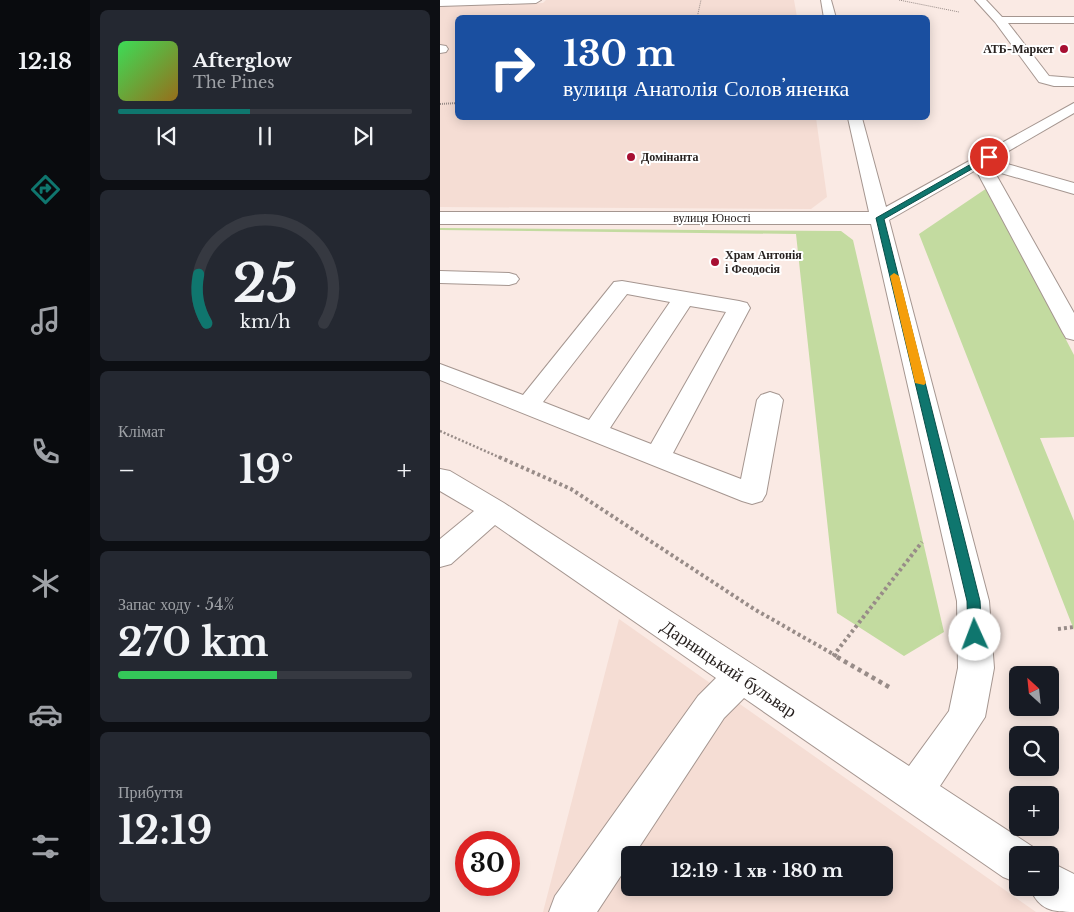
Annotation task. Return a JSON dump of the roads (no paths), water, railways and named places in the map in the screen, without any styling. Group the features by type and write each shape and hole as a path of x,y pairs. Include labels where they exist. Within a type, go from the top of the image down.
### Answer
{"street":[{"path":"440,3 536,0"},
{"path":"826,0 829,15"},
{"path":"980,0 999,20 1044,79 1054,82 1074,82"},
{"path":"999,20 1074,20"},
{"path":"1055,20 1068,33"},
{"path":"880,218 1074,107"},
{"path":"856,120 974,601 976,668 966,717 914,791"},
{"path":"980,162 1074,189"},
{"path":"980,162 1074,333"},
{"name":"вулиця Юності","path":"440,218 880,218"},
{"path":"440,277 509,279"},
{"path":"527,406 622,287 739,308 658,457"},
{"path":"594,432 684,298"},
{"path":"440,371 752,494 770,400"},
{"name":"Дарницький бульвар","path":"440,478 494,510 1009,856"},
{"path":"440,556 494,510"},
{"path":"571,912 711,707 741,677"},
{"path":"1059,890 1074,900"}],"place":[{"name":"АТБ-Маркет","path":"1064,49"},
{"name":"Домінанта","path":"631,157"},
{"name":"Храм Антонія і Феодосія","path":"715,262"}]}
